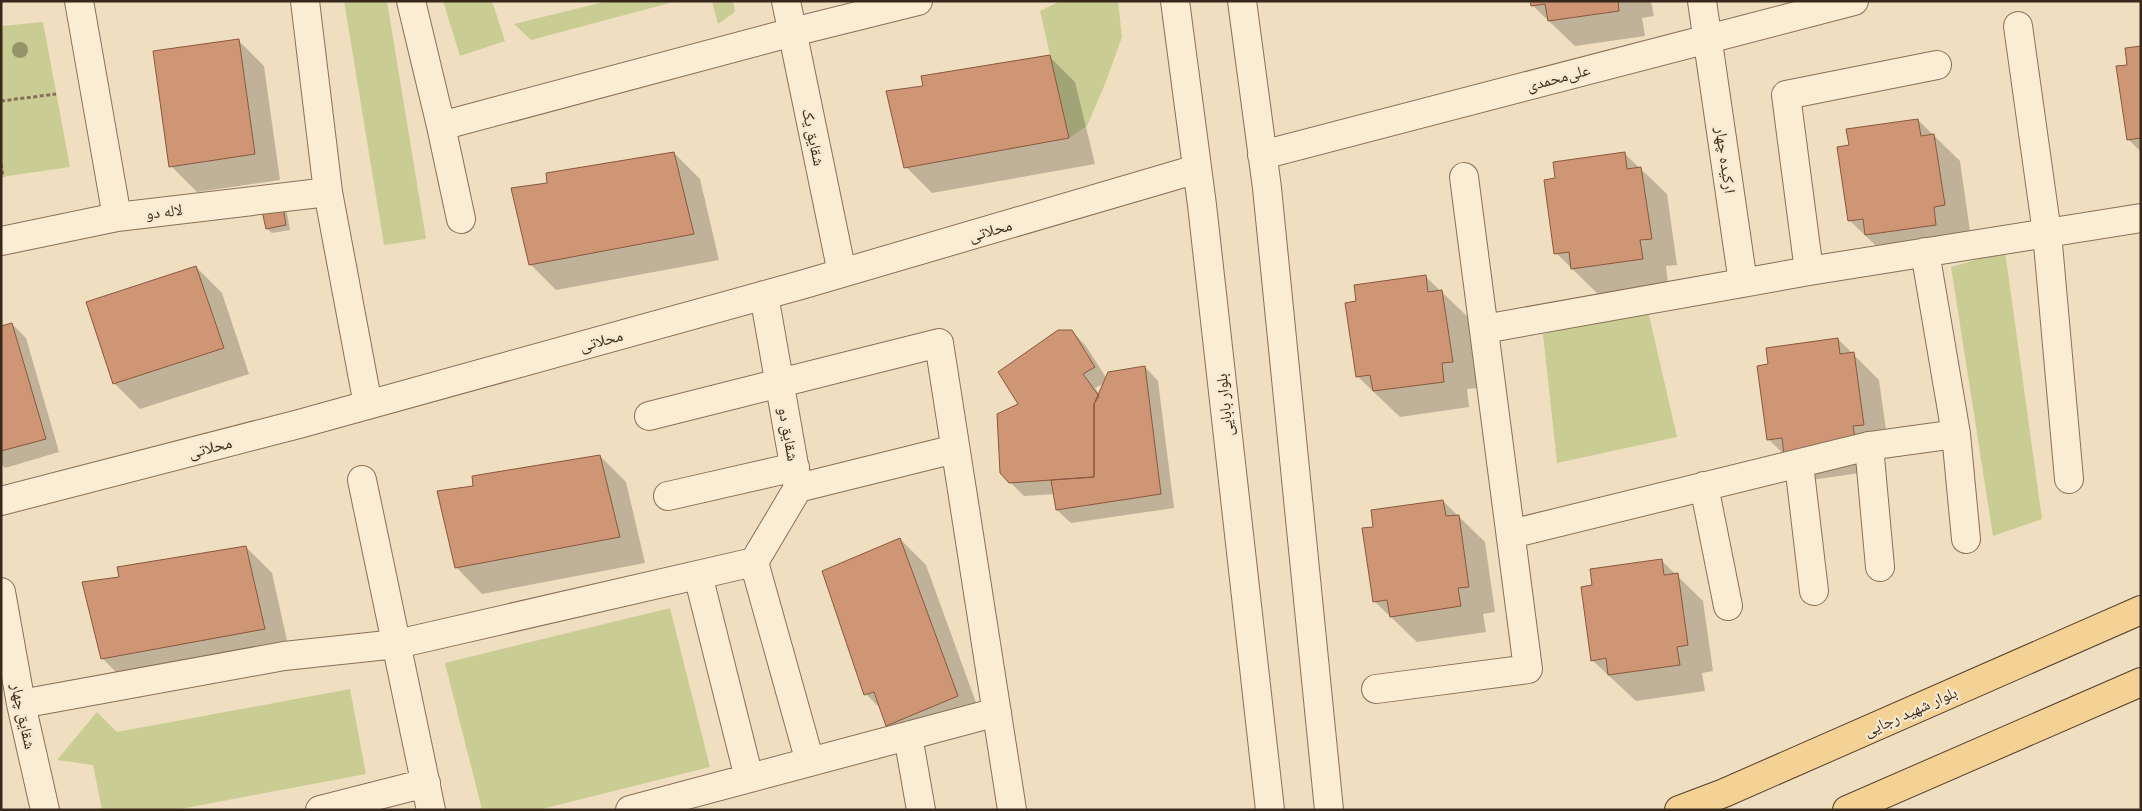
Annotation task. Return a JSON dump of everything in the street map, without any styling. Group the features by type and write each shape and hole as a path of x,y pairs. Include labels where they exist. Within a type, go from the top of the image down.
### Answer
{"main road":[{"name":"بلوار شهید رجایی","path":"1679,810 1724,794 2141,610"},
{"path":"1846,810 2141,682"}],"street":[{"path":"79,1 117,217"},
{"path":"305,1 328,192 368,405"},
{"path":"411,1 461,218"},
{"name":"شقایق یک","path":"786,1 842,273"},
{"path":"441,126 792,32 918,1"},
{"name":"بلوار بابایی","path":"1176,1 1270,810"},
{"path":"1242,1 1262,155 1329,810"},
{"name":"ارکیده چهار","path":"1702,1 1709,38 1742,283"},
{"name":"علی‌محمدی","path":"1262,155 1854,1"},
{"path":"2018,26 2048,233 2069,479"},
{"path":"1809,271 1786,95 1937,65"},
{"name":"محلاتی","path":"1,501 368,405 842,273 1197,169"},
{"path":"1376,689 1528,669 1464,177"},
{"name":"لاله دو","path":"1,241 117,217 328,192"},
{"path":"1484,329 1809,271 2141,218"},
{"path":"1925,252 1956,434 1966,538"},
{"name":"شقایق دو","path":"764,295 796,478"},
{"path":"649,416 939,342 1012,810"},
{"path":"1511,534 1869,446 1956,434"},
{"path":"1869,446 1880,567"},
{"path":"668,496 796,478 955,449"},
{"path":"1799,464 1814,591"},
{"path":"796,478 754,562 810,762"},
{"path":"362,480 431,810"},
{"path":"1704,486 1728,606"},
{"path":"21,704 284,656 397,644 754,562"},
{"path":"698,575 749,778"},
{"name":"شقایق چهار","path":"1,592 21,704 45,810"},
{"path":"638,809 997,712"},
{"path":"908,736 921,810"},
{"path":"320,810 426,783"}],"path":[{"path":"1,101 56,94"},
{"path":"1,164 3,176"}],"green space":[{"path":"344,1 387,1 426,239 384,245"},
{"path":"443,1 492,1 505,41 460,56"},
{"path":"608,1 677,1 531,40 514,24"},
{"path":"712,1 733,1 735,12 718,24"},
{"path":"1060,1 1118,1 1122,37 1087,126 1069,138 1040,11"},
{"path":"43,22 70,167 1,177 1,26"},
{"path":"2005,251 2042,519 1993,536 1951,267"},
{"path":"1648,311 1677,437 1557,463 1543,334"},
{"path":"670,608 710,767 538,810 482,810 445,663"},
{"path":"350,689 366,774 175,810 102,810 93,765 57,760 97,712 117,732"}],"building":[{"path":"1530,1 1618,1 1619,11 1548,21 1545,4 1531,6"},
{"path":"239,39 255,154 169,167 153,51"},
{"path":"2141,46 2141,138 2127,140 2116,66 2127,65 2125,48"},
{"path":"1050,55 1069,138 904,168 886,91 923,86 921,76"},
{"path":"1918,119 1921,136 1934,134 1945,205 1934,207 1936,225 1865,235 1863,219 1848,221 1837,147 1849,145 1846,129"},
{"path":"674,152 694,234 529,265 511,188 547,183 546,173"},
{"path":"1625,152 1627,169 1641,167 1652,239 1640,240 1643,259 1571,269 1569,252 1554,254 1544,180 1555,178 1553,162"},
{"path":"283,207 286,225 266,229 262,211"},
{"path":"196,266 224,348 113,384 86,302"},
{"path":"1426,275 1428,292 1442,290 1453,362 1442,363 1444,382 1373,391 1370,375 1356,377 1345,303 1356,301 1354,285"},
{"path":"12,323 46,439 1,451 1,326"},
{"path":"1058,330 1072,330 1095,367 1083,374 1099,396 1094,404 1094,477 1009,483 1000,473 997,414 1018,404 998,372"},
{"path":"1838,338 1840,354 1854,352 1864,425 1853,426 1856,444 1784,454 1782,438 1767,440 1757,366 1768,364 1766,348"},
{"path":"1145,366 1161,494 1056,510 1051,480 1094,477 1094,404 1108,372"},
{"path":"600,455 620,537 455,568 437,491 473,486 472,476"},
{"path":"1443,500 1446,516 1459,515 1469,587 1458,588 1461,606 1390,617 1387,600 1373,602 1362,528 1373,527 1371,510"},
{"path":"900,538 958,696 886,726 874,692 864,695 822,571"},
{"path":"246,546 265,629 101,659 82,582 119,577 117,567"},
{"path":"1662,559 1664,575 1678,573 1688,645 1677,647 1680,665 1608,675 1606,658 1591,661 1581,587 1592,585 1590,569"}]}
